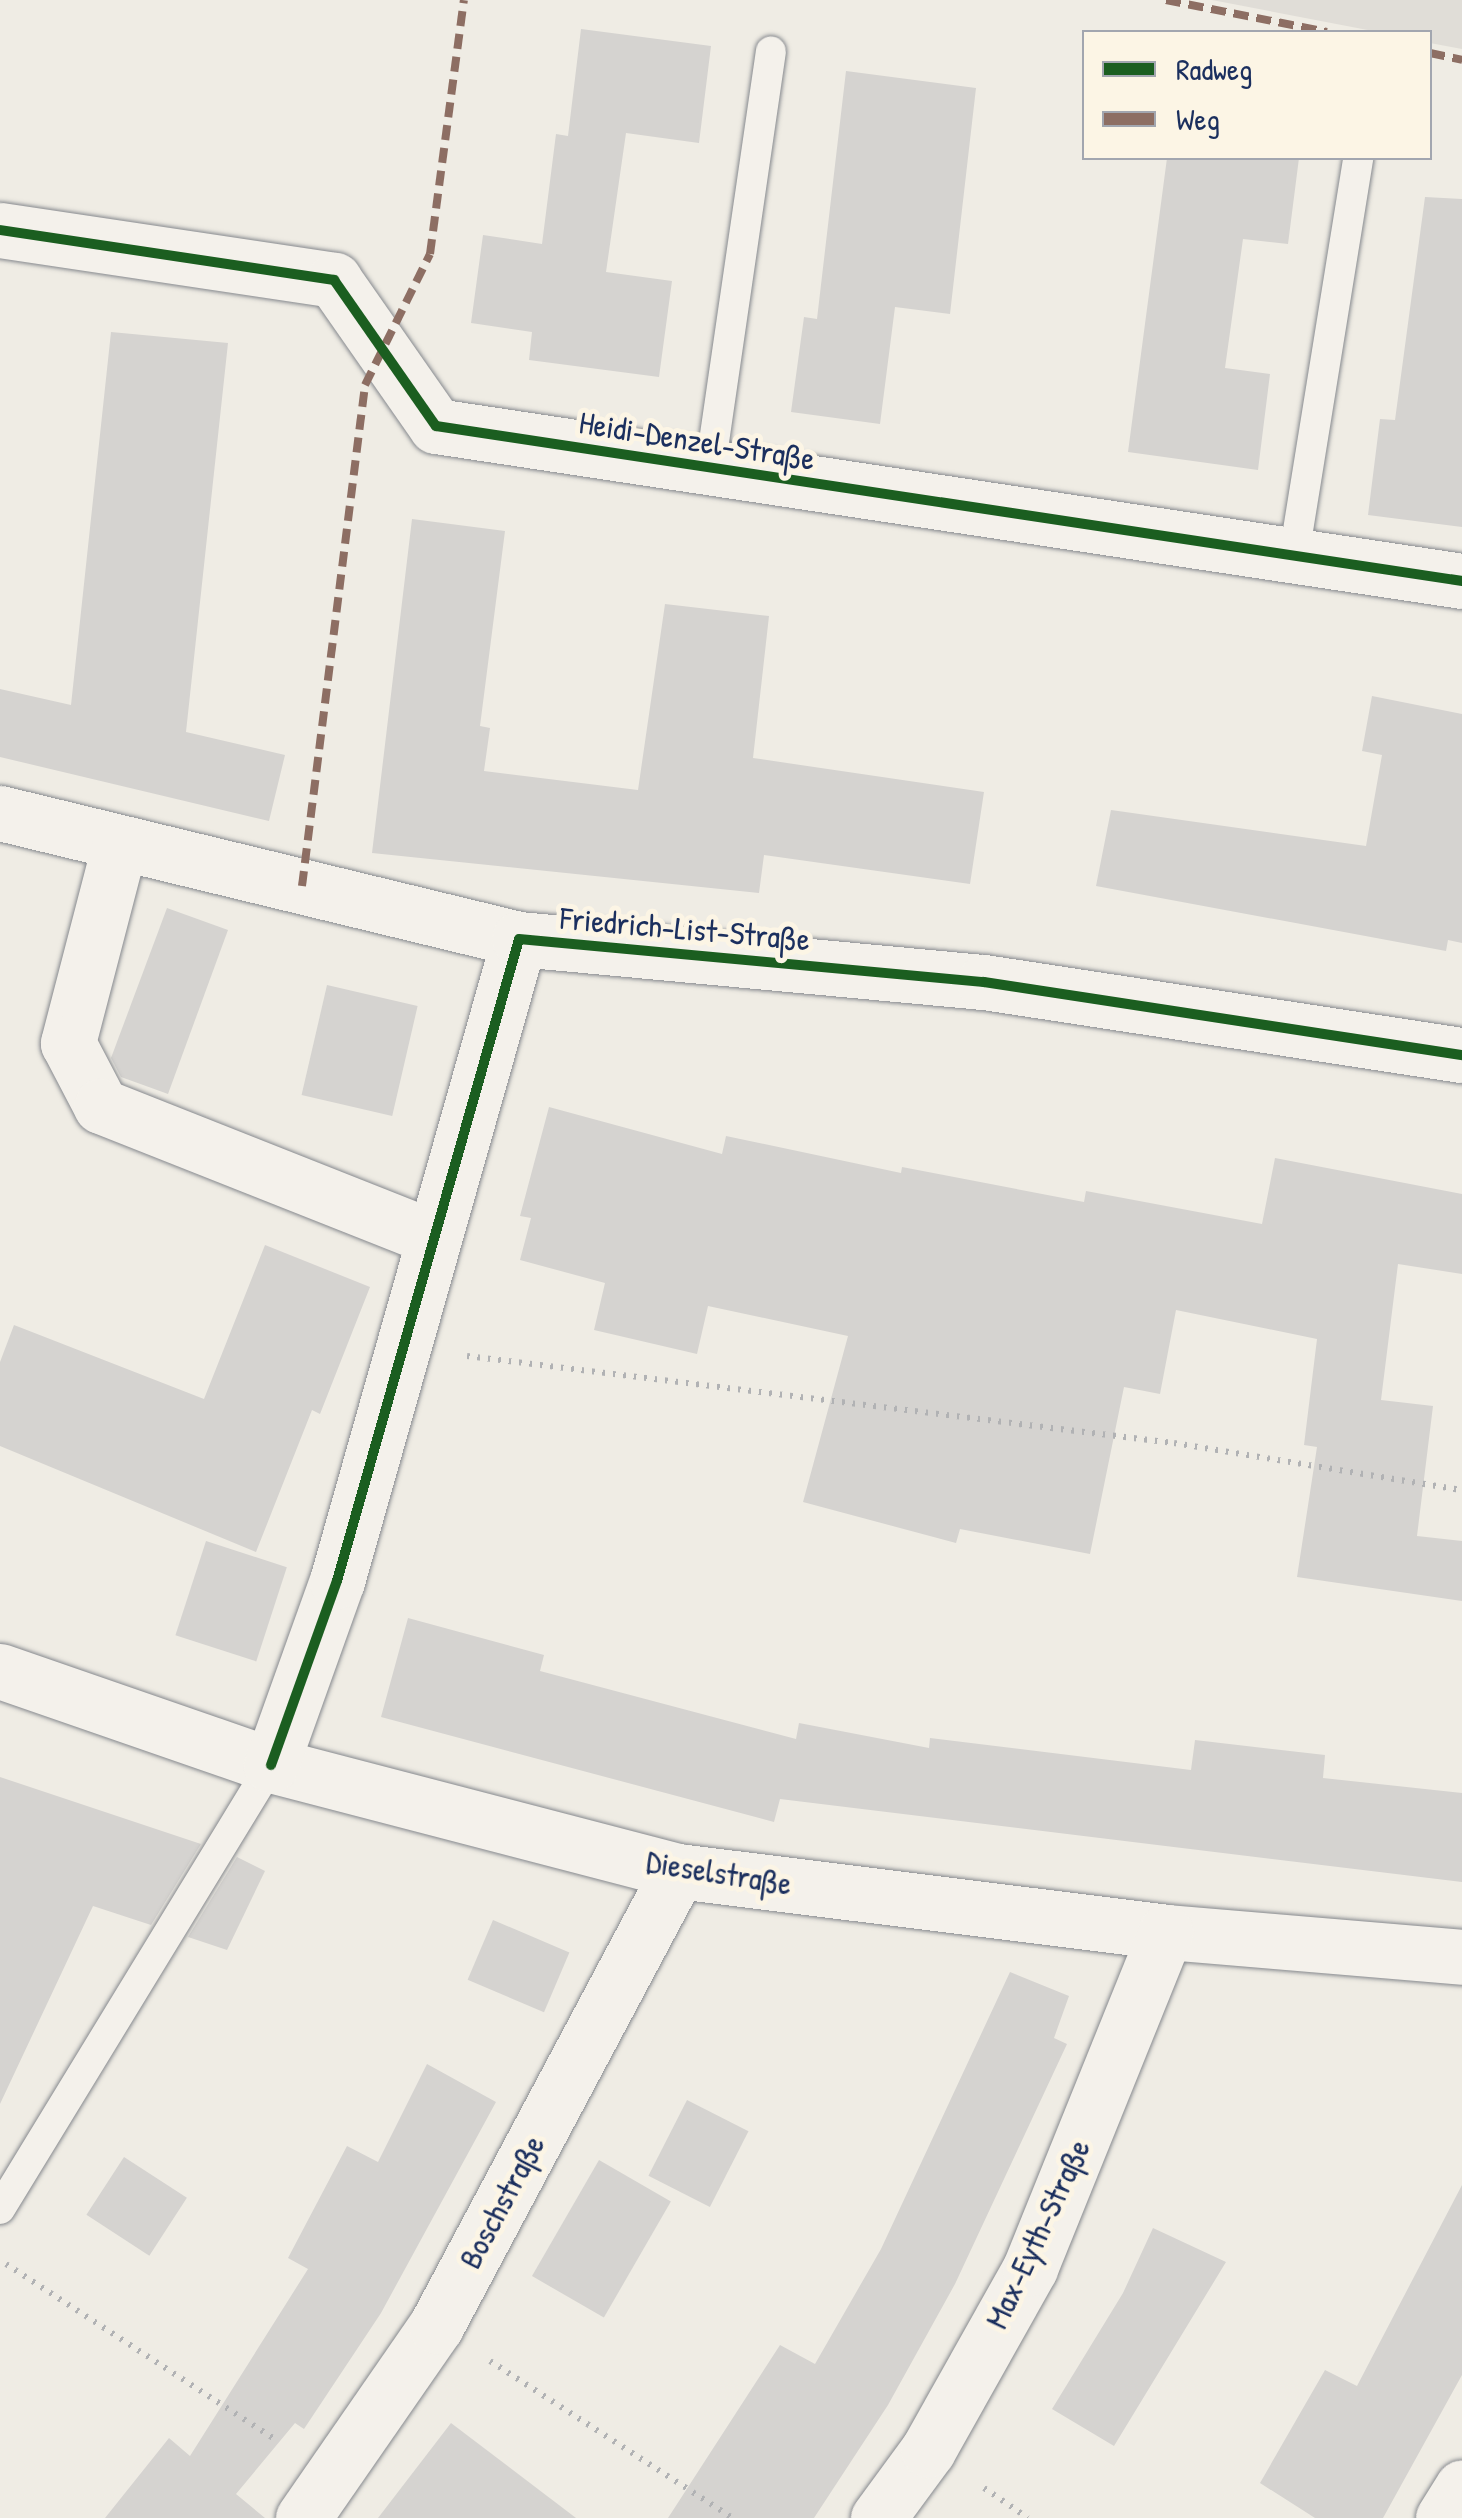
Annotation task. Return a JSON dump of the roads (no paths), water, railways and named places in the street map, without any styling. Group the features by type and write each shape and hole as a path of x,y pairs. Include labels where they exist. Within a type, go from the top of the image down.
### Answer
{"street":[{"name":"Heidi-Denzel-Straße","path":"0,230 334,280 436,426 1462,582"},
{"name":"Friedrich-List-Straße","path":"0,813 519,939 984,982 1462,1055"},
{"path":"120,843 68,1043 100,1106 434,1238"},
{"name":"Friedrich-List-Straße","path":"271,1765 337,1581 519,939"},
{"name":"Dieselstraße","path":"0,1670 271,1765 678,1871 1166,1932 1462,1957"},
{"name":"Boschstraße","path":"318,2497 436,2326 678,1871"},
{"name":"Max-Eyth-Straße","path":"878,2518 928,2450 1030,2268 1166,1932"},
{"path":"1443,2518 1462,2486"}],"lane":[{"name":"Heidi-Denzel-Straße","path":"710,468 771,52"},
{"path":"1294,554 1358,160"},
{"path":"0,2208 271,1765"}]}
